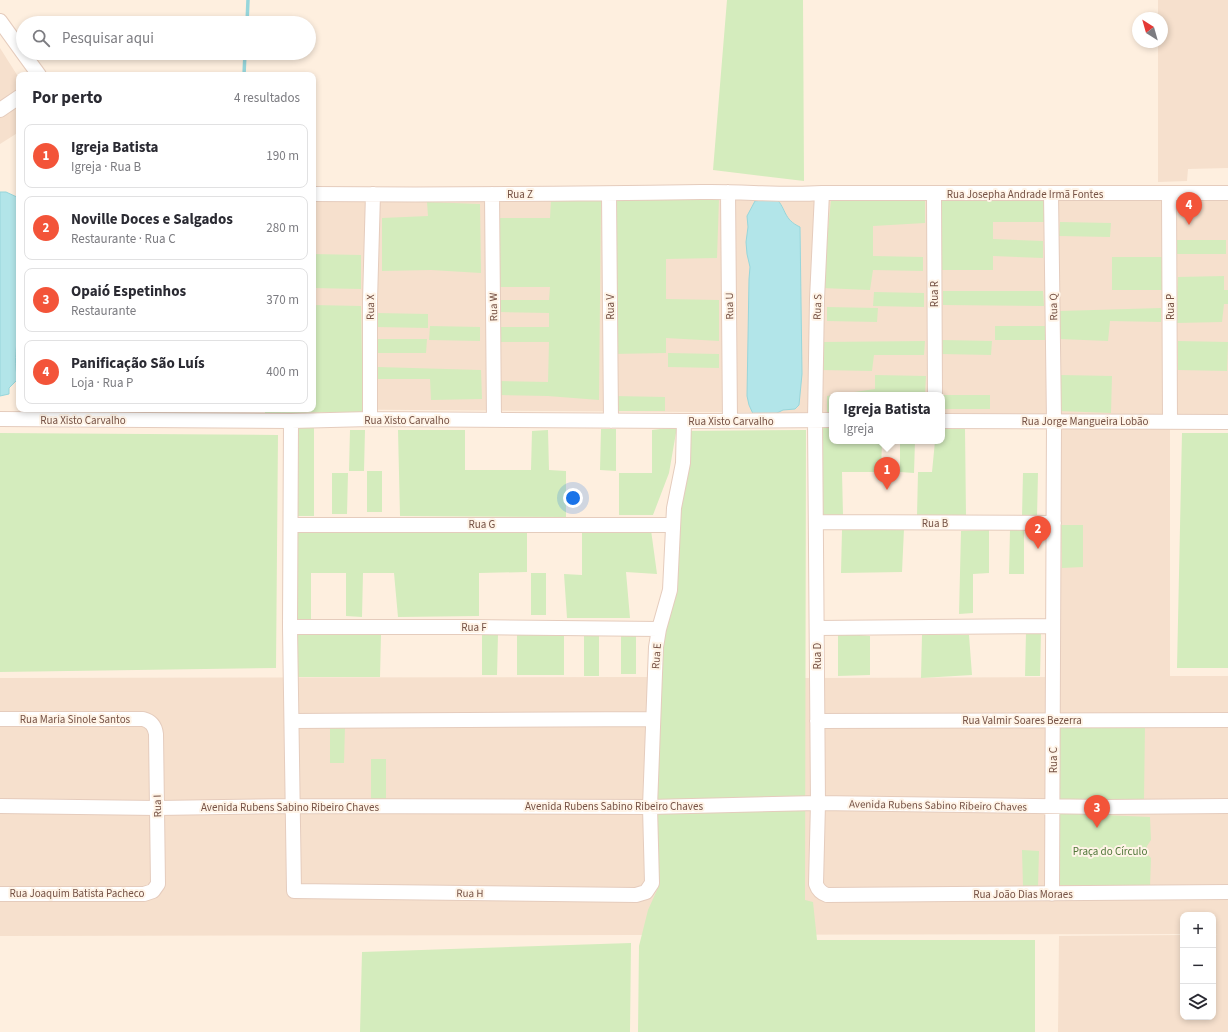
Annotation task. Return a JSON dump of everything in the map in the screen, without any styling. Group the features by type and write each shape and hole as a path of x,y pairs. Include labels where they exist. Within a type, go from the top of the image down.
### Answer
{"street":[{"path":"0,22 16,42"},
{"path":"29,60 37,72"},
{"path":"0,110 16,99"},
{"name":"Rua Z","path":"316,194 609,194 733,192 803,194"},
{"name":"Rua U","path":"730,421 733,192"},
{"name":"Rua S","path":"815,420 817,299 822,193"},
{"name":"Rua P","path":"1169,193 1170,422"},
{"name":"Rua Josepha Andrade Irmã Fontes","path":"803,194 1228,193"},
{"name":"Rua X","path":"370,419 370,301 373,194"},
{"name":"Rua W","path":"492,194 494,420"},
{"name":"Rua V","path":"609,194 611,421"},
{"name":"Rua R","path":"934,194 935,392"},
{"name":"Rua Q","path":"1051,194 1054,420"},
{"name":"Rua Xisto Carvalho","path":"0,419 100,414 262,414 292,421 370,419 611,421 815,420"},
{"path":"815,420 829,420"},
{"name":"Rua D","path":"815,420 818,804 816,884 820,891"},
{"name":"Rua Jorge Mangueira Lobão","path":"945,421 1054,420 1228,422"},
{"name":"Rua C","path":"1052,894 1054,420"},
{"path":"292,421 290,627 292,806"},
{"name":"Rua E","path":"646,892 652,883 650,807 656,647 659,629 670,590 672,574 674,508 683,463 684,421"},
{"name":"Rua B","path":"816,522 1054,523"},
{"name":"Rua G","path":"291,525 673,525"},
{"path":"817,628 1053,626"},
{"name":"Rua F","path":"290,627 659,629"},
{"name":"Rua Maria Sinole Santos","path":"0,719 142,719 150,722"},
{"path":"292,721 653,719"},
{"name":"Rua Valmir Soares Bezerra","path":"817,721 1228,720"},
{"name":"Rua I","path":"150,722 156,731 158,884 153,891"},
{"name":"Avenida Rubens Sabino Ribeiro Chaves","path":"0,806 157,808 292,806 650,807 818,804 1228,806"},
{"name":"Rua H","path":"292,806 294,891 636,895 646,892"},
{"name":"Rua Joaquim Batista Pacheco","path":"0,894 144,894 153,891"},
{"name":"Rua João Dias Moraes","path":"820,891 826,895 1228,892"}],"shaded area":[{"path":"1158,0 1228,0 1228,168 1188,169 1187,181 1158,182 1158,48 1168,48 1168,12 1158,12"},
{"path":"0,48 16,73 16,134 0,144"},
{"path":"1228,193 1228,417 945,414 945,392 829,392 829,413 316,409 316,194"},
{"path":"1055,429 1170,429 1170,676 1228,676 1228,1032 1058,1032 1059,936 1180,935 1180,1020 1216,1020 1216,935 1218,935 1216,935 1216,912 1180,912 1180,934 0,936 0,678 1055,677"}],"green space":[{"path":"727,0 803,0 804,181 713,170"},
{"path":"1045,198 1045,222 993,222 993,239 1043,241 1043,258 993,256 993,270 942,270 942,200"},
{"path":"601,199 599,400 548,396 497,395 497,381 548,382 549,342 498,342 498,327 549,327 549,313 499,312 499,300 549,300 550,287 498,287 497,218 550,218 551,200"},
{"path":"719,199 717,258 666,259 666,299 719,300 719,341 666,338 666,353 613,354 615,200"},
{"path":"831,200 925,200 925,223 873,226 873,256 923,257 923,271 873,270 870,290 822,288"},
{"path":"427,202 480,204 481,273 431,270 382,271 382,218 428,216"},
{"path":"1060,222 1111,223 1110,237 1059,236"},
{"path":"1176,240 1226,240 1226,254 1175,254"},
{"path":"316,254 361,255 361,289 316,288"},
{"path":"1112,257 1163,257 1162,290 1112,290"},
{"path":"1224,276 1224,290 1228,290 1228,304 1224,304 1222,322 1176,323 1178,277"},
{"path":"943,291 1043,291 1044,306 943,305"},
{"path":"874,292 924,293 924,307 873,306"},
{"path":"316,305 361,306 363,412 265,413 316,412"},
{"path":"827,307 878,308 877,322 827,321"},
{"path":"1161,308 1161,322 1110,321 1108,341 1059,339 1060,311"},
{"path":"377,313 428,314 428,328 377,327"},
{"path":"430,326 480,327 480,341 429,340"},
{"path":"995,326 1046,326 1046,340 995,340"},
{"path":"376,339 427,339 426,353 375,353"},
{"path":"941,340 992,341 991,355 941,354"},
{"path":"925,341 924,355 874,355 872,371 820,370 822,342"},
{"path":"1178,341 1228,342 1227,371 1178,370"},
{"path":"668,353 719,354 719,368 668,367"},
{"path":"378,367 481,370 482,399 431,400 430,379 377,379"},
{"path":"875,375 926,376 925,392 854,392 875,389"},
{"path":"1061,375 1112,376 1111,413 1058,411"},
{"path":"945,395 990,395 990,409 945,409"},
{"path":"615,396 665,397 665,411 614,411"},
{"path":"827,396 829,396 829,412 827,412"},
{"path":"677,427 669,473 653,515 619,515 619,473 652,473 652,430"},
{"path":"822,427 829,427 829,444 882,444 881,472 842,472 843,515 821,516"},
{"path":"297,428 314,428 314,516 297,516"},
{"path":"601,429 616,429 616,471 600,470"},
{"path":"945,429 965,429 966,516 917,516 918,472 932,472 935,444 945,444"},
{"path":"350,430 365,430 364,471 349,471"},
{"path":"398,430 465,430 465,470 531,470 532,431 548,430 549,470 566,471 566,517 400,516"},
{"path":"806,430 805,900 813,902 817,940 1035,940 1035,1032 638,1032 639,946 648,910 657,890 656,817 658,640 684,431"},
{"path":"0,433 278,435 276,668 0,672"},
{"path":"1182,433 1228,433 1228,668 1177,668"},
{"path":"900,444 915,444 914,473 900,472"},
{"path":"367,471 382,471 382,512 367,512"},
{"path":"332,473 348,473 347,514 332,514"},
{"path":"1023,473 1038,473 1037,517 1022,516"},
{"path":"1061,525 1083,525 1083,567 1062,568"},
{"path":"904,529 902,572 841,573 842,530"},
{"path":"527,530 527,572 479,573 479,616 398,617 394,573 363,573 362,617 346,616 346,573 311,573 311,620 294,620 294,532"},
{"path":"651,530 657,574 626,572 630,618 567,618 564,574 582,575 582,531"},
{"path":"989,530 989,573 973,574 973,613 959,614 961,531"},
{"path":"1010,530 1024,530 1024,574 1009,574"},
{"path":"531,573 546,573 546,615 531,615"},
{"path":"1026,632 1041,632 1040,676 1025,676"},
{"path":"564,633 564,675 517,675 517,634"},
{"path":"621,633 636,633 636,674 621,674"},
{"path":"838,633 870,636 870,675 838,676"},
{"path":"482,634 498,634 497,675 482,675"},
{"path":"297,635 381,635 380,677 295,677"},
{"path":"584,635 599,635 599,676 584,676"},
{"path":"922,635 969,635 972,675 921,678"},
{"path":"330,725 345,726 344,763 330,763"},
{"path":"1060,725 1145,725 1144,800 1059,800"},
{"path":"371,759 386,759 386,800 371,800"},
{"name":"Praça do Círculo","path":"1057,813 1150,817 1151,840 1147,846 1147,854 1151,858 1150,887 1055,885"},
{"path":"1022,850 1039,851 1038,887 1023,887"},
{"path":"631,943 630,1032 360,1032 362,952"}],"water":[{"path":"0,192 6,192 16,197 16,381 9,388 9,394 0,396"},
{"path":"776,198 791,221 800,227 802,374 799,405 795,409 783,410 771,416 754,416 747,396 750,267 746,242 748,227 747,216 755,201"}],"waterway":[{"path":"247,16 248,0"},
{"path":"244,72 245,60"}],"place":[{"name":"Panificação São Luís","path":"1189,225"},
{"name":"Igreja Batista","path":"887,490"},
{"name":"Noville Doces e Salgados","path":"1038,549"},
{"name":"Opaió Espetinhos","path":"1097,828"}]}
